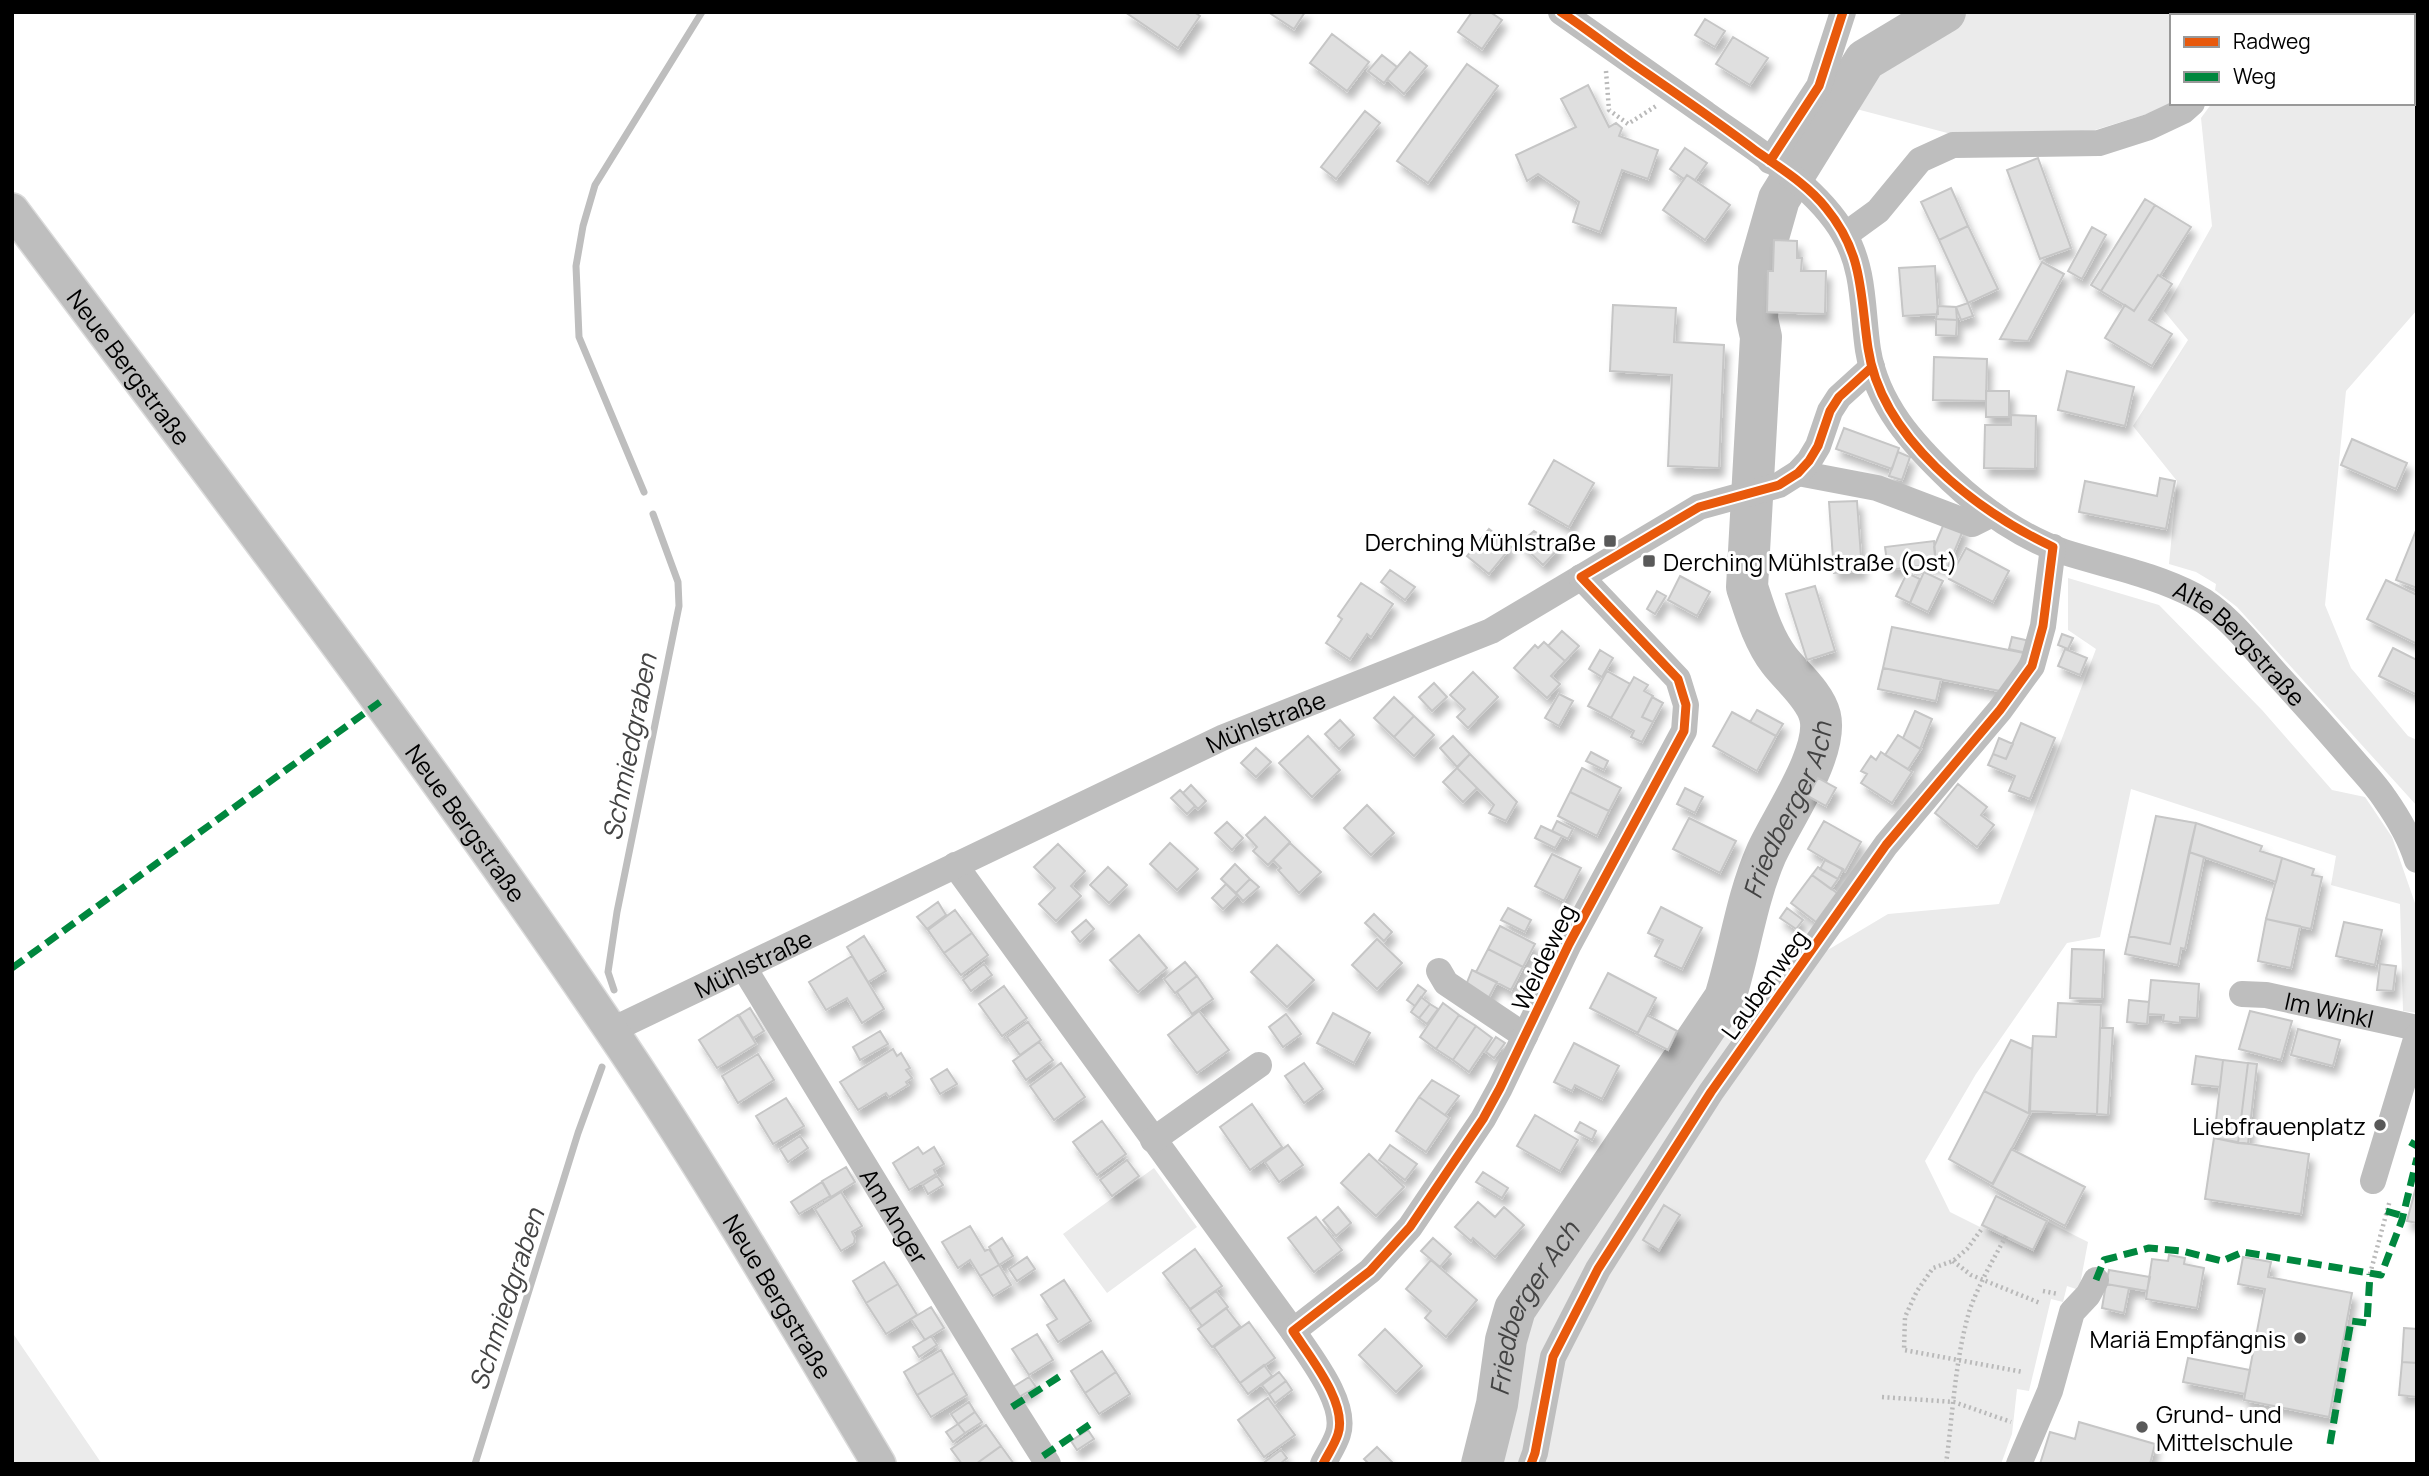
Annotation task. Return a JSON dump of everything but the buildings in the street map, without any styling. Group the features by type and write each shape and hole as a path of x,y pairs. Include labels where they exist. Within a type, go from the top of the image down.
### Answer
{"main road":[{"name":"Neue Bergstraße","path":"12,209 380,702 520,896 612,1030 736,1224 879,1464"}],"street":[{"name":"Alte Bergstraße","path":"1561,12 1775,165 1826,207 1845,235 1856,263 1863,292 1871,367 1895,419 1919,449 1954,483 1992,514 2053,547 2146,574 2198,597 2227,620 2323,724 2384,796 2410,838 2417,860"},
{"path":"1775,165 1819,86 1843,12"},
{"path":"1845,235 1878,211 1920,160 1952,145 2099,143 2149,127 2190,105"},
{"name":"Mühlstraße","path":"612,1030 1224,737 1492,631 1699,507 1779,485 1798,473 1809,461 1818,446 1830,411 1839,397 1871,367"},
{"path":"1798,473 1877,488 1972,524 1992,514"},
{"name":"Laubenweg","path":"1531,1464 1553,1357 1598,1269 1711,1092 1886,845 2000,710 2032,666 2043,626 2053,547"},
{"name":"Weideweg","path":"1293,1331 1370,1271 1410,1227 1483,1119 1569,944 1684,731 1686,705 1678,679 1581,577"},
{"path":"955,864 1293,1331 1333,1394 1339,1434 1323,1464"},
{"name":"Am Anger","path":"744,968 1048,1464"},
{"path":"1439,971 1446,983 1525,1036"},
{"name":"Im Winkl","path":"2242,994 2266,995 2417,1028"},
{"path":"2373,1181 2417,1036"},
{"path":"1153,1139 1259,1065"},
{"path":"2019,1464 2050,1391 2072,1311 2088,1295 2096,1280"}],"path":[{"path":"1618,52 1606,71 1609,110 1628,124 1675,92"},
{"path":"2370,1273 2388,1206"},
{"path":"1981,1230 1967,1249 1953,1261 1933,1268 1917,1291 1905,1317 1904,1350 2023,1372"},
{"path":"1946,1464 1970,1309 2006,1236"},
{"path":"1953,1261 1971,1275 2040,1303"},
{"path":"2043,1291 2050,1292"},
{"path":"1882,1397 1954,1402 2014,1423"}],"shaded area":[{"path":"1923,12 2252,12 2170,14 2170,105 2176,105 2095,130 1955,135 1826,101 1861,52"},
{"path":"2417,12 2417,310 2346,391 2325,605 2351,668 2408,736 2417,740 2417,806 2237,607 2215,590 2216,584 2196,572 2169,564 2177,481 2133,426 2188,340 2164,311 2212,226 2201,118 2211,105 2415,105 2415,14 2271,14"},
{"path":"2068,578 2159,605 2262,710 2332,790 2365,797 2392,837 2417,909 2417,1013 2403,1011 2400,904 2331,885 2336,856 2131,789 2100,937 2067,943 1976,1074 1925,1161 1950,1212 1980,1227 1996,1196 2088,1242 2079,1290 2067,1286 2063,1302 2051,1299 2029,1391 2017,1389 2012,1434 2001,1464 1492,1464 1527,1311 1559,1256 1712,1019 1888,914 1999,904 2096,649 2068,630"},
{"path":"1154,1168 1197,1227 1107,1293 1063,1234"},
{"path":"12,1332 102,1464 12,1464"}],"waterway":[{"name":"Schmiedgraben","path":"644,492 579,337 576,266 583,226 595,185 702,12"},
{"name":"Friedberger Ach","path":"1482,1464 1497,1404 1506,1340 1515,1309 1725,998 1759,871 1811,767 1821,731 1820,716 1808,693 1773,652 1747,587 1761,337 1757,319 1759,269 1779,199 1865,60 1945,12"},
{"name":"Schmiedgraben","path":"614,990 608,972 617,912 679,606 678,582 653,514"},
{"name":"Schmiedgraben","path":"475,1464 578,1133 602,1067"}],"marked path":[{"path":"12,968 380,702"},
{"path":"2410,1142 2417,1146"},
{"path":"2096,1280 2104,1260 2149,1248 2182,1251 2222,1261 2243,1252 2381,1275 2402,1220 2417,1158"},
{"path":"2386,1211 2403,1216"},
{"path":"2330,1444 2351,1321 2367,1323 2370,1274"},
{"path":"1012,1407 1065,1373"},
{"path":"1043,1456 1095,1421"}],"cycle path":[{"path":"1531,1464 1553,1357 1598,1269 1711,1092 1886,845 2000,710 2032,666 2043,626 2053,547 2023,532 1964,492 1912,441 1891,412 1876,381 1868,348 1854,258 1838,225 1819,200 1784,170 1561,12"},
{"path":"1770,161 1819,86 1843,12"},
{"path":"1323,1464 1338,1434 1340,1422 1337,1408 1325,1380 1293,1331 1370,1271 1410,1227 1483,1119 1569,944 1684,731 1686,705 1678,679 1581,577 1699,507 1779,485 1798,473 1818,446 1830,411 1839,397 1872,367"}],"place":[{"name":"Derching Mühlstraße","path":"1610,541"},
{"name":"Derching Mühlstraße (Ost)","path":"1649,561"},
{"name":"Liebfrauenplatz","path":"2380,1125"},
{"name":"Mariä Empfängnis","path":"2300,1338"},
{"name":"Grund- und Mittelschule","path":"2142,1427"}]}
